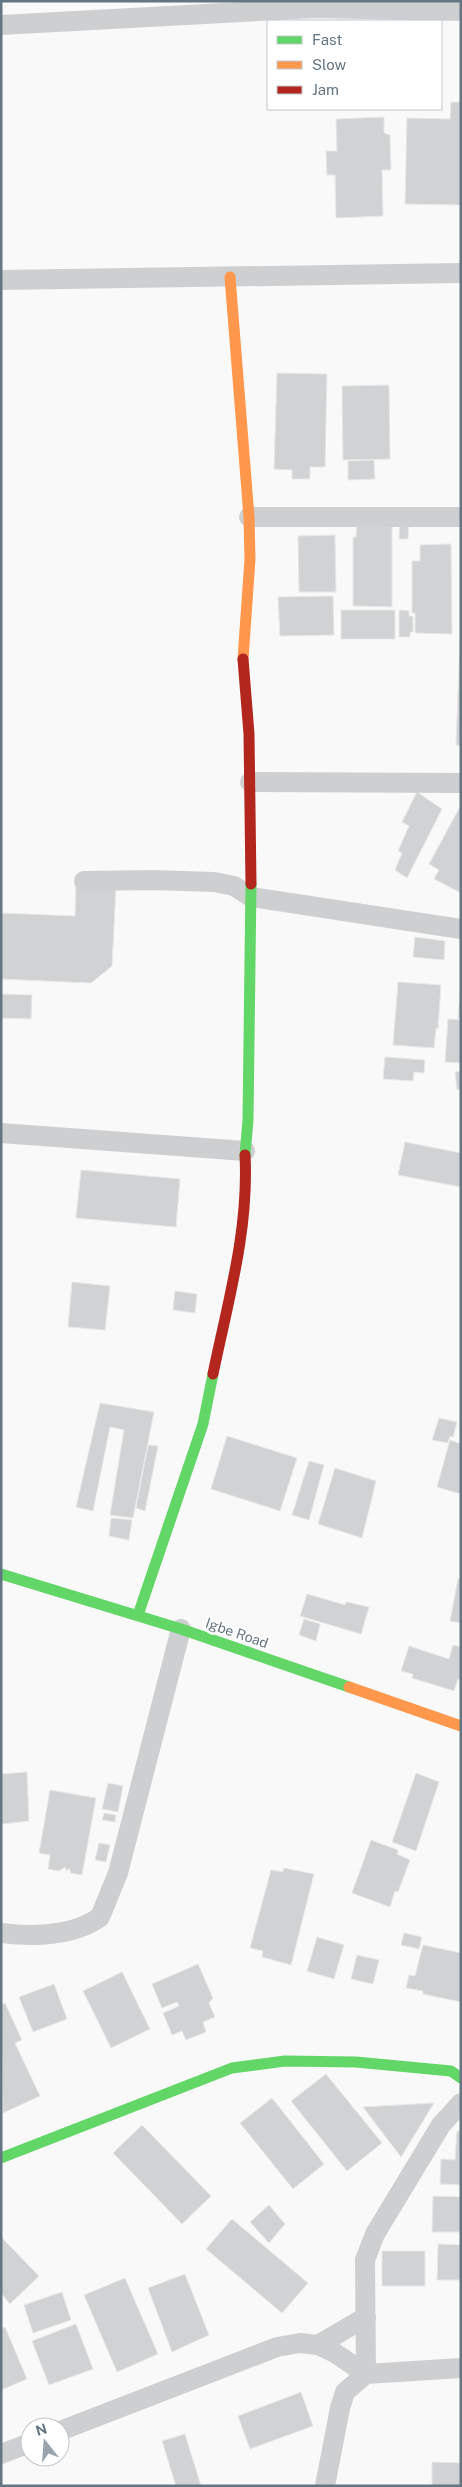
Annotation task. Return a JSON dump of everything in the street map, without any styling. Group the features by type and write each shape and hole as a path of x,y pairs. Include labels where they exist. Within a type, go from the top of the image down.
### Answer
{"street":[{"path":"1,25 145,9 314,8 461,11"},
{"path":"1,280 461,273"},
{"path":"138,1615 204,1424 243,1231 247,1192 245,1151 249,1111 250,782 249,734 242,667 250,559 249,517 230,277"},
{"path":"249,517 461,517"},
{"path":"250,782 461,783"},
{"path":"84,881 152,880 214,882 234,886 251,897 461,929"},
{"path":"1,1133 245,1151"},
{"name":"Igbe Road","path":"1,1574 181,1629 461,1726"},
{"path":"1,1933 47,1935 80,1928 100,1918 118,1873 181,1629"},
{"path":"1,2158 232,2068 285,2061 356,2062 450,2071 461,2078"},
{"path":"366,2374 366,2260 375,2234 442,2125 461,2103"},
{"path":"318,2345 366,2317"},
{"path":"70,2427 277,2347 300,2343 318,2345 335,2353 366,2374"},
{"path":"325,2486 340,2408 345,2392 366,2374 461,2368"},
{"path":"1,2454 20,2447"}],"building":[{"path":"451,102 461,102 461,205 405,204 407,118 450,119"},
{"path":"384,117 384,133 390,135 391,170 382,170 383,216 336,218 335,175 327,175 326,151 337,151 336,119"},
{"path":"277,373 327,374 325,467 310,467 310,479 292,479 292,470 274,469"},
{"path":"389,385 390,459 343,460 342,386"},
{"path":"374,460 375,479 348,480 348,461"},
{"path":"357,518 392,518 392,607 353,606 353,537 356,537"},
{"path":"400,518 409,518 408,539 399,539"},
{"path":"335,535 336,592 299,592 298,536"},
{"path":"451,544 452,634 415,633 415,613 412,613 412,561 420,561 420,545"},
{"path":"333,596 334,635 280,636 278,597"},
{"path":"341,610 395,610 395,639 341,639"},
{"path":"399,610 409,611 409,616 413,616 413,632 410,632 410,637 399,637"},
{"path":"460,640 461,745 456,745"},
{"path":"417,792 442,809 407,878 395,870 402,853 398,851 409,826 402,822"},
{"path":"461,805 461,893 434,879 439,870 429,864"},
{"path":"76,884 116,886 112,966 91,983 1,979 1,913 75,916"},
{"path":"415,937 445,941 444,960 413,957"},
{"path":"461,979 461,1019 458,1018"},
{"path":"398,982 441,985 438,1029 436,1028 434,1048 393,1045"},
{"path":"1,994 32,995 31,1019 1,1018"},
{"path":"448,1019 461,1020 461,1063 445,1062"},
{"path":"385,1057 425,1060 424,1073 414,1072 413,1081 383,1079"},
{"path":"461,1071 461,1089 457,1090 455,1072"},
{"path":"405,1142 461,1153 461,1187 398,1175"},
{"path":"81,1170 180,1179 176,1227 76,1218"},
{"path":"72,1282 110,1286 105,1330 68,1327"},
{"path":"175,1291 197,1294 195,1313 173,1310"},
{"path":"100,1403 154,1412 133,1518 110,1515 124,1430 110,1427 93,1511 76,1507"},
{"path":"439,1418 457,1422 453,1437 450,1436 448,1443 432,1440"},
{"path":"227,1436 297,1458 280,1511 211,1489"},
{"path":"450,1440 461,1444 461,1494 437,1487"},
{"path":"148,1445 158,1446 145,1511 136,1508"},
{"path":"309,1461 324,1465 309,1520 292,1515"},
{"path":"335,1468 376,1481 362,1538 318,1524"},
{"path":"111,1518 132,1520 129,1540 109,1536"},
{"path":"458,1579 461,1579 461,1623 450,1621"},
{"path":"307,1594 345,1605 346,1602 369,1607 361,1634 300,1616"},
{"path":"304,1619 320,1624 316,1641 299,1635"},
{"path":"453,1645 461,1647 461,1680 458,1679 454,1691 412,1678 413,1674 401,1671 409,1646 449,1659"},
{"path":"27,1772 29,1821 2,1824 1,1774"},
{"path":"416,1773 439,1782 416,1851 392,1842"},
{"path":"108,1783 123,1786 118,1812 102,1809"},
{"path":"50,1790 96,1798 82,1875 71,1873 69,1868 67,1871 65,1867 59,1871 48,1869 50,1855 39,1853"},
{"path":"104,1813 116,1815 115,1822 102,1820"},
{"path":"371,1840 398,1850 397,1854 410,1860 398,1892 395,1891 390,1907 352,1893"},
{"path":"99,1843 110,1845 106,1862 95,1860"},
{"path":"284,1868 314,1874 291,1965 262,1957 263,1951 250,1948 271,1870 283,1872"},
{"path":"404,1933 422,1937 419,1949 401,1945"},
{"path":"317,1937 344,1945 334,1979 307,1971"},
{"path":"423,1945 461,1953 461,2002 423,1994 423,1991 406,1988 409,1975 415,1976"},
{"path":"357,1955 379,1960 373,1984 351,1979"},
{"path":"198,1964 213,1998 209,2003 215,2017 203,2022 206,2032 186,2040 182,2031 172,2035 163,2013 179,2006 177,2002 162,2008 152,1984"},
{"path":"122,1972 150,2029 111,2048 83,1991"},
{"path":"54,1984 67,2019 33,2032 19,1997"},
{"path":"5,2003 22,2040 15,2043 40,2096 3,2113 1,2005"},
{"path":"326,2074 382,2143 347,2171 291,2101"},
{"path":"272,2098 324,2164 293,2189 240,2123"},
{"path":"434,2103 401,2157 363,2107"},
{"path":"142,2125 211,2196 182,2224 113,2153"},
{"path":"457,2131 461,2131 461,2185 440,2184 441,2159 455,2160"},
{"path":"433,2196 461,2197 461,2232 432,2232"},
{"path":"269,2205 285,2224 269,2243 250,2222"},
{"path":"232,2219 308,2283 282,2313 206,2249"},
{"path":"1,2237 39,2276 10,2304 1,2293"},
{"path":"438,2244 461,2245 461,2280 437,2280"},
{"path":"382,2251 425,2251 425,2286 382,2286"},
{"path":"185,2274 209,2335 172,2352 148,2288"},
{"path":"125,2278 158,2354 117,2372 84,2295"},
{"path":"62,2292 71,2320 33,2333 24,2305"},
{"path":"76,2324 93,2369 49,2385 32,2341"},
{"path":"5,2327 27,2379 1,2390 1,2329"},
{"path":"301,2392 313,2426 250,2449 238,2416"},
{"path":"185,2434 201,2486 176,2486 162,2441"},
{"path":"432,2462 461,2463 461,2486 432,2486"}],"traffic: fast":[{"path":"245,1155 248,1120 251,884"},
{"path":"138,1615 203,1424 213,1374"},
{"path":"1,1574 181,1629 349,1687"},
{"path":"1,2158 232,2068 285,2061 356,2062 451,2071 461,2078"}],"traffic: slow":[{"path":"230,277 249,517 250,559 243,659"},
{"path":"349,1687 461,1726"}],"traffic: jam":[{"path":"243,659 249,734 251,884"},
{"path":"213,1374 241,1238 244,1211 245,1155"}]}
